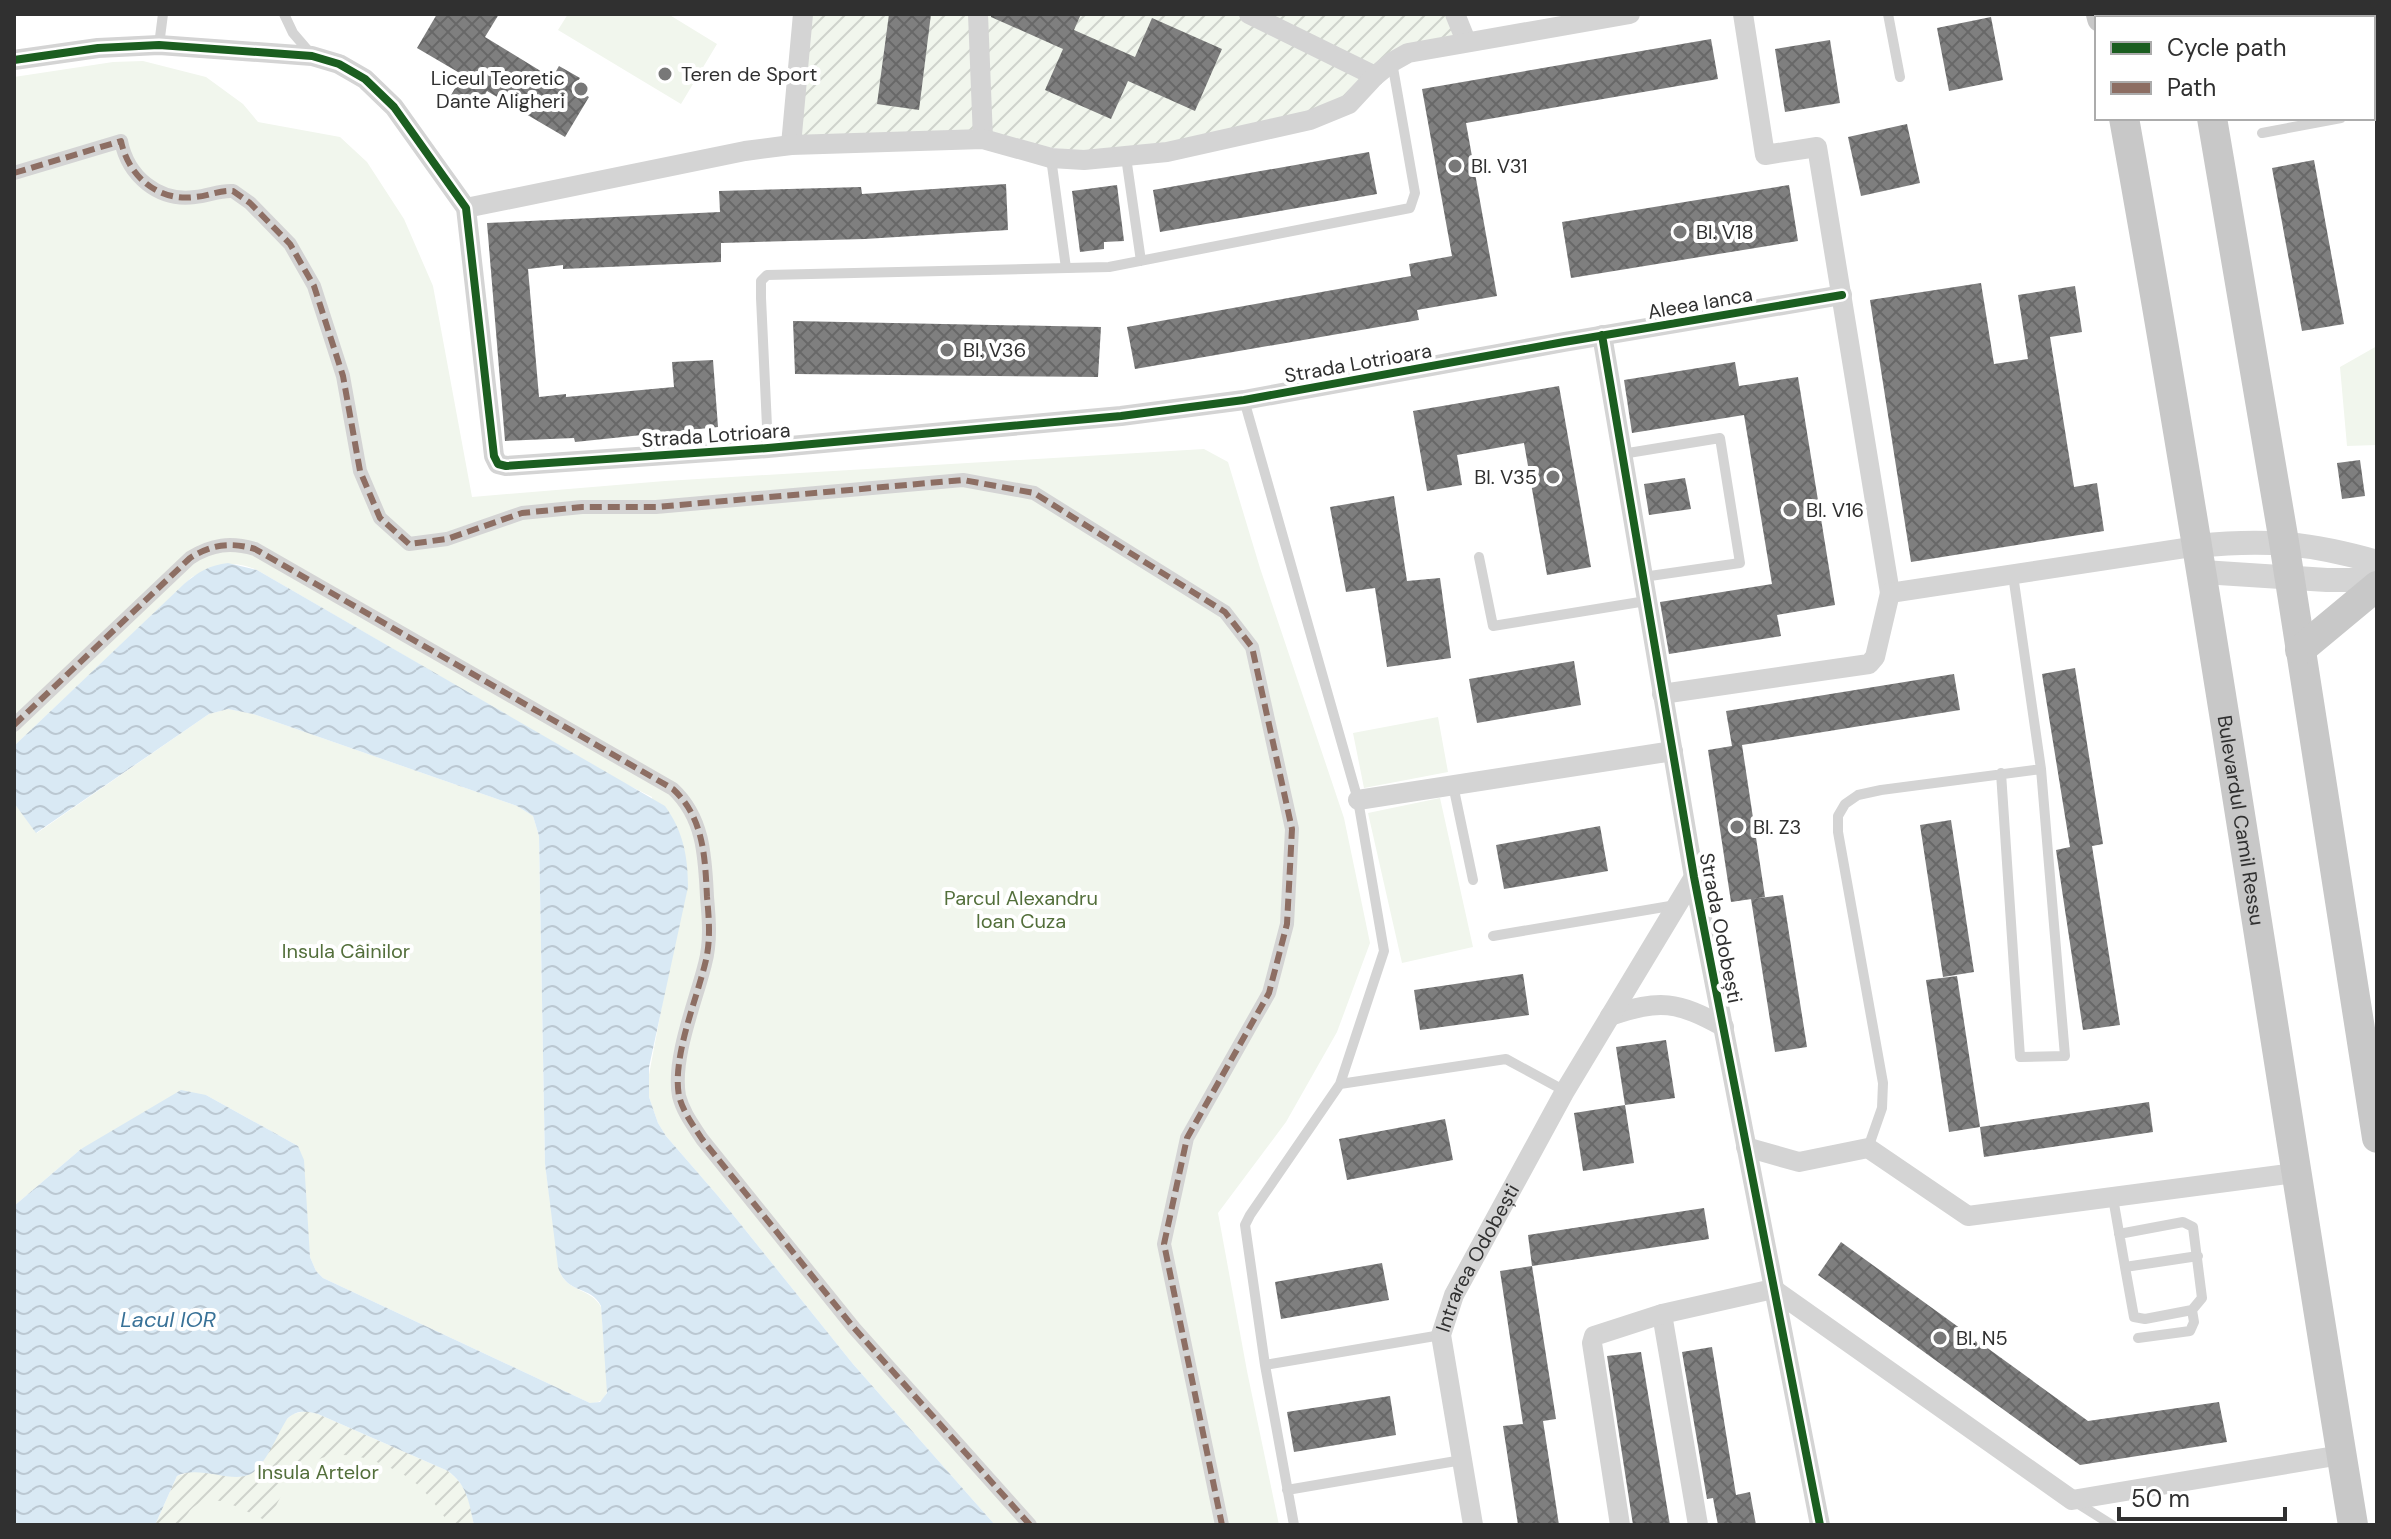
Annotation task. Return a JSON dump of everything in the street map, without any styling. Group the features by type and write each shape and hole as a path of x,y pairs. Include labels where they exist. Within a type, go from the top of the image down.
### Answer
{"main road":[{"name":"Bulevardul Camil Ressu","path":"2124,120 2200,559 2353,1525"},
{"path":"2212,120 2290,577 2377,1138"},
{"path":"2300,650 2377,583"}],"street":[{"path":"791,145 803,14"},
{"path":"978,14 983,139"},
{"path":"1249,14 1375,76"},
{"path":"1455,14 1466,41"},
{"path":"466,208 745,151 791,145 983,139 1051,158 1084,160 1167,152 1310,120 1349,104 1375,76 1408,53 1630,14"},
{"path":"1662,694 1869,664 1875,657 1890,593 1817,147 1765,155 1743,14"},
{"name":"Strada Lotrioara","path":"14,60 98,48 159,45 312,56 352,70 380,92 466,208 494,456 498,464 506,466 768,448 1121,416 1244,400 1564,342"},
{"path":"14,173 121,141 134,172 160,192 186,198 233,191 250,203 290,244 314,286 343,376 360,471 380,518 409,544 447,539 522,513 582,507 656,507 963,480 1034,493 1225,612 1252,647 1292,829 1287,924 1269,993 1187,1138 1164,1244 1222,1525"},
{"name":"Aleea Ianca","path":"1564,342 1842,295"},
{"name":"Strada Odobești","path":"1602,335 1694,877 1820,1525"},
{"path":"2200,559 2284,542 2377,562"},
{"path":"14,725 190,558 207,548 241,545 255,549 673,789 693,816 702,841 709,922 708,951 681,1058 679,1092 682,1108 702,1139 854,1328 1030,1525"},
{"path":"1890,593 2168,551 2290,577 2377,583"},
{"path":"1358,800 1673,751"},
{"name":"Intrarea Odobești","path":"1473,1525 1441,1335 1454,1295 1565,1091 1694,877"},
{"path":"1610,1016 1642,1005 1668,1004 1698,1013 1724,1027"},
{"path":"1746,1147 1799,1162 1868,1148 1968,1216 2295,1173"},
{"path":"1620,1525 1592,1343 1594,1336 1662,1314 1773,1289 2072,1500 2341,1455"},
{"path":"1662,1314 1698,1525"}],"lane":[{"path":"159,45 163,14"},
{"path":"284,14 293,33 312,56"},
{"path":"1888,14 1900,77"},
{"path":"768,448 761,298 761,281 767,275 1109,267 1410,208 1415,193 1392,62"},
{"path":"2262,133 2330,120"},
{"path":"1126,157 1141,261"},
{"path":"1051,158 1066,268"},
{"path":"1244,400 1358,800 1384,951 1340,1084 1245,1225 1265,1365 1294,1525"},
{"path":"1622,454 1720,438 1740,563 1643,577"},
{"path":"1479,557 1493,626 1646,601"},
{"path":"2001,773 2020,1057 2065,1056 2041,769 2013,575"},
{"path":"1868,1148 1882,1108 1883,1083 1843,869 1838,816 1845,804 1858,795 2041,769"},
{"path":"1453,785 1473,880"},
{"path":"1493,936 1678,904"},
{"path":"1340,1084 1506,1059 1565,1091"},
{"path":"2113,1198 2119,1234 2134,1317 2145,1319 2192,1310 2202,1298 2193,1227 2183,1222 2119,1234"},
{"path":"2125,1267 2198,1256"},
{"path":"2138,1338 2190,1331 2194,1322 2192,1310"},
{"path":"1265,1365 1441,1335"},
{"path":"1287,1490 1462,1460"},
{"path":"2072,1500 2112,1525"}],"green space":[{"name":"Teren de Sport","path":"568,14 668,14 717,44 681,104 558,30"},
{"path":"803,14 1454,14 1466,41 1408,53 1349,104 1126,157 983,139 791,145"},
{"name":"Parcul Alexandru Ioan Cuza","path":"143,61 206,77 243,104 258,122 340,137 367,162 404,219 433,286 472,497 665,481 1204,449 1228,462 1260,568 1344,818 1370,943 1337,1032 1286,1122 1218,1213 1279,1525 995,1525 853,1364 658,1123 649,1097 648,1080 666,984 652,797 257,570 231,564 192,577 14,746 14,77 113,62"},
{"path":"2377,346 2377,445 2347,446 2340,367"},
{"name":"Insula Câinilor","path":"228,709 253,714 517,806 533,816 539,836 545,1164 560,1273 569,1284 592,1297 601,1307 608,1388 600,1401 590,1403 323,1278 310,1257 298,1146 206,1095 81,1149 14,1206 14,803 37,833 209,714"},
{"path":"1438,717 1448,772 1364,788 1353,733"},
{"path":"1440,798 1473,947 1402,963 1368,813"},
{"path":"305,1411 448,1471 464,1489 474,1525 450,1525 419,1486 396,1471 371,1460 334,1455 306,1466 295,1477 269,1522 232,1504 209,1500 189,1511 181,1525 155,1525 177,1476 193,1471 259,1468 287,1419"},
{"name":"Insula Artelor","path":"287,1419 439,1467 474,1525 155,1525"}],"water":[{"name":"Lacul IOR","path":"228,563 257,570 665,806 683,844 688,887 649,1067 649,1097 658,1123 853,1364 995,1525 474,1525 463,1488 448,1471 318,1414 305,1412 287,1419 266,1458 250,1475 231,1477 197,1472 177,1476 155,1525 14,1525 14,1206 81,1149 181,1090 206,1095 298,1146 304,1160 310,1257 323,1278 590,1403 600,1402 607,1393 601,1306 597,1299 567,1282 558,1267 545,1164 539,836 533,816 517,806 253,714 228,709 209,714 36,833 14,803 14,746 184,584 204,570"}],"building":[{"path":"437,14 499,14 485,37 552,78 559,66 580,78 574,88 589,97 565,137 487,91 476,110 451,95 463,75 417,48"},
{"path":"889,14 931,14 919,110 877,104"},
{"path":"991,14 1081,14 1074,30 1135,57 1152,18 1222,49 1195,111 1128,81 1111,119 1045,90 1063,49 991,17"},
{"path":"1991,17 2003,80 1949,91 1937,28"},
{"path":"1711,39 1718,79 1466,123 1497,296 1417,310 1419,320 1135,369 1127,327 1411,276 1409,264 1452,256 1422,89"},
{"path":"1830,40 1840,103 1785,112 1775,49"},
{"path":"1907,124 1920,183 1861,196 1848,137"},
{"path":"1369,152 1377,194 1160,232 1153,190"},
{"path":"2314,160 2344,324 2302,331 2272,168"},
{"path":"1006,184 1008,230 865,239 721,243 721,262 563,269 563,265 528,269 539,397 674,387 672,362 713,360 718,427 575,442 574,438 505,441 487,223 720,212 719,191 861,187 862,194"},
{"path":"1117,185 1124,241 1104,242 1104,249 1080,252 1072,191"},
{"name":"Bl. V18","path":"1789,185 1798,241 1571,278 1562,222"},
{"path":"1981,283 1994,364 2028,359 2018,295 2075,286 2082,332 2050,337 2074,487 2097,483 2104,531 1911,562 1870,300"},
{"name":"Bl. V36","path":"793,321 1101,327 1098,377 795,374"},
{"path":"1735,362 1739,386 1798,377 1835,605 1777,615 1781,636 1669,654 1660,602 1772,584 1744,415 1632,433 1624,380"},
{"name":"Bl. V35","path":"1559,386 1591,567 1547,575 1524,443 1457,455 1462,485 1427,491 1413,411"},
{"path":"2360,460 2365,496 2342,499 2337,463"},
{"path":"1685,478 1691,509 1649,515 1644,484"},
{"path":"1394,496 1407,581 1440,578 1451,658 1387,667 1375,588 1346,592 1330,507"},
{"path":"1574,661 1581,705 1477,723 1469,679"},
{"path":"2075,668 2103,844 2092,846 2120,1025 2083,1030 2056,850 2070,847 2042,674"},
{"name":"Bl. Z3","path":"1954,674 1960,710 1742,745 1765,897 1731,902 1708,750 1732,746 1726,711"},
{"path":"1951,820 1974,972 1943,977 1920,825"},
{"path":"1600,826 1608,871 1504,889 1496,845"},
{"path":"1783,895 1807,1047 1775,1052 1751,899"},
{"path":"1523,974 1529,1015 1420,1030 1414,990"},
{"path":"1957,976 1980,1127 1949,1132 1926,980"},
{"path":"1666,1040 1675,1098 1625,1105 1616,1047"},
{"path":"2149,1102 2153,1132 1984,1157 1980,1127"},
{"path":"1625,1105 1634,1163 1583,1171 1574,1113"},
{"path":"1445,1119 1453,1160 1347,1180 1339,1139"},
{"path":"1704,1208 1709,1239 1532,1266 1528,1235"},
{"name":"Bl. N5","path":"1841,1242 2088,1421 2219,1402 2227,1442 2080,1465 1818,1275"},
{"path":"1382,1263 1389,1300 1281,1319 1275,1282"},
{"path":"1532,1266 1556,1419 1543,1421 1559,1525 1518,1525 1503,1426 1523,1424 1500,1271"},
{"path":"1712,1347 1736,1495 1750,1492 1756,1525 1718,1525 1713,1498 1707,1499 1682,1352"},
{"path":"1641,1352 1670,1525 1633,1525 1607,1356"},
{"path":"1390,1396 1396,1435 1294,1452 1287,1412"}],"marked path":[{"path":"14,173 121,141 130,165 157,191 181,197 233,191 250,203 290,244 314,286 343,376 360,471 380,518 409,544 447,539 522,513 582,507 656,507 963,480 1034,493 1225,612 1252,647 1292,829 1287,924 1269,993 1187,1138 1164,1244 1222,1525"},
{"path":"14,725 190,558 214,547 238,545 255,549 673,789 691,812 701,839 709,922 707,956 679,1065 679,1096 683,1108 702,1139 854,1328 1030,1525"}],"cycle path":[{"path":"14,60 98,48 159,45 312,56 339,64 365,79 394,107 466,208 494,456 498,464 506,466 768,448 1121,416 1244,400 1842,295"},
{"path":"1602,335 1694,877 1820,1525"}],"place":[{"name":"Teren de Sport","path":"665,74"},
{"name":"Liceul Teoretic Dante Aligheri","path":"581,89"},
{"name":"Bl. V31","path":"1455,166"},
{"name":"Bl. V18","path":"1680,232"},
{"name":"Bl. V36","path":"947,350"},
{"name":"Bl. V35","path":"1553,477"},
{"name":"Bl. V16","path":"1790,510"},
{"name":"Bl. Z3","path":"1737,827"},
{"name":"Bl. N5","path":"1940,1338"}]}
